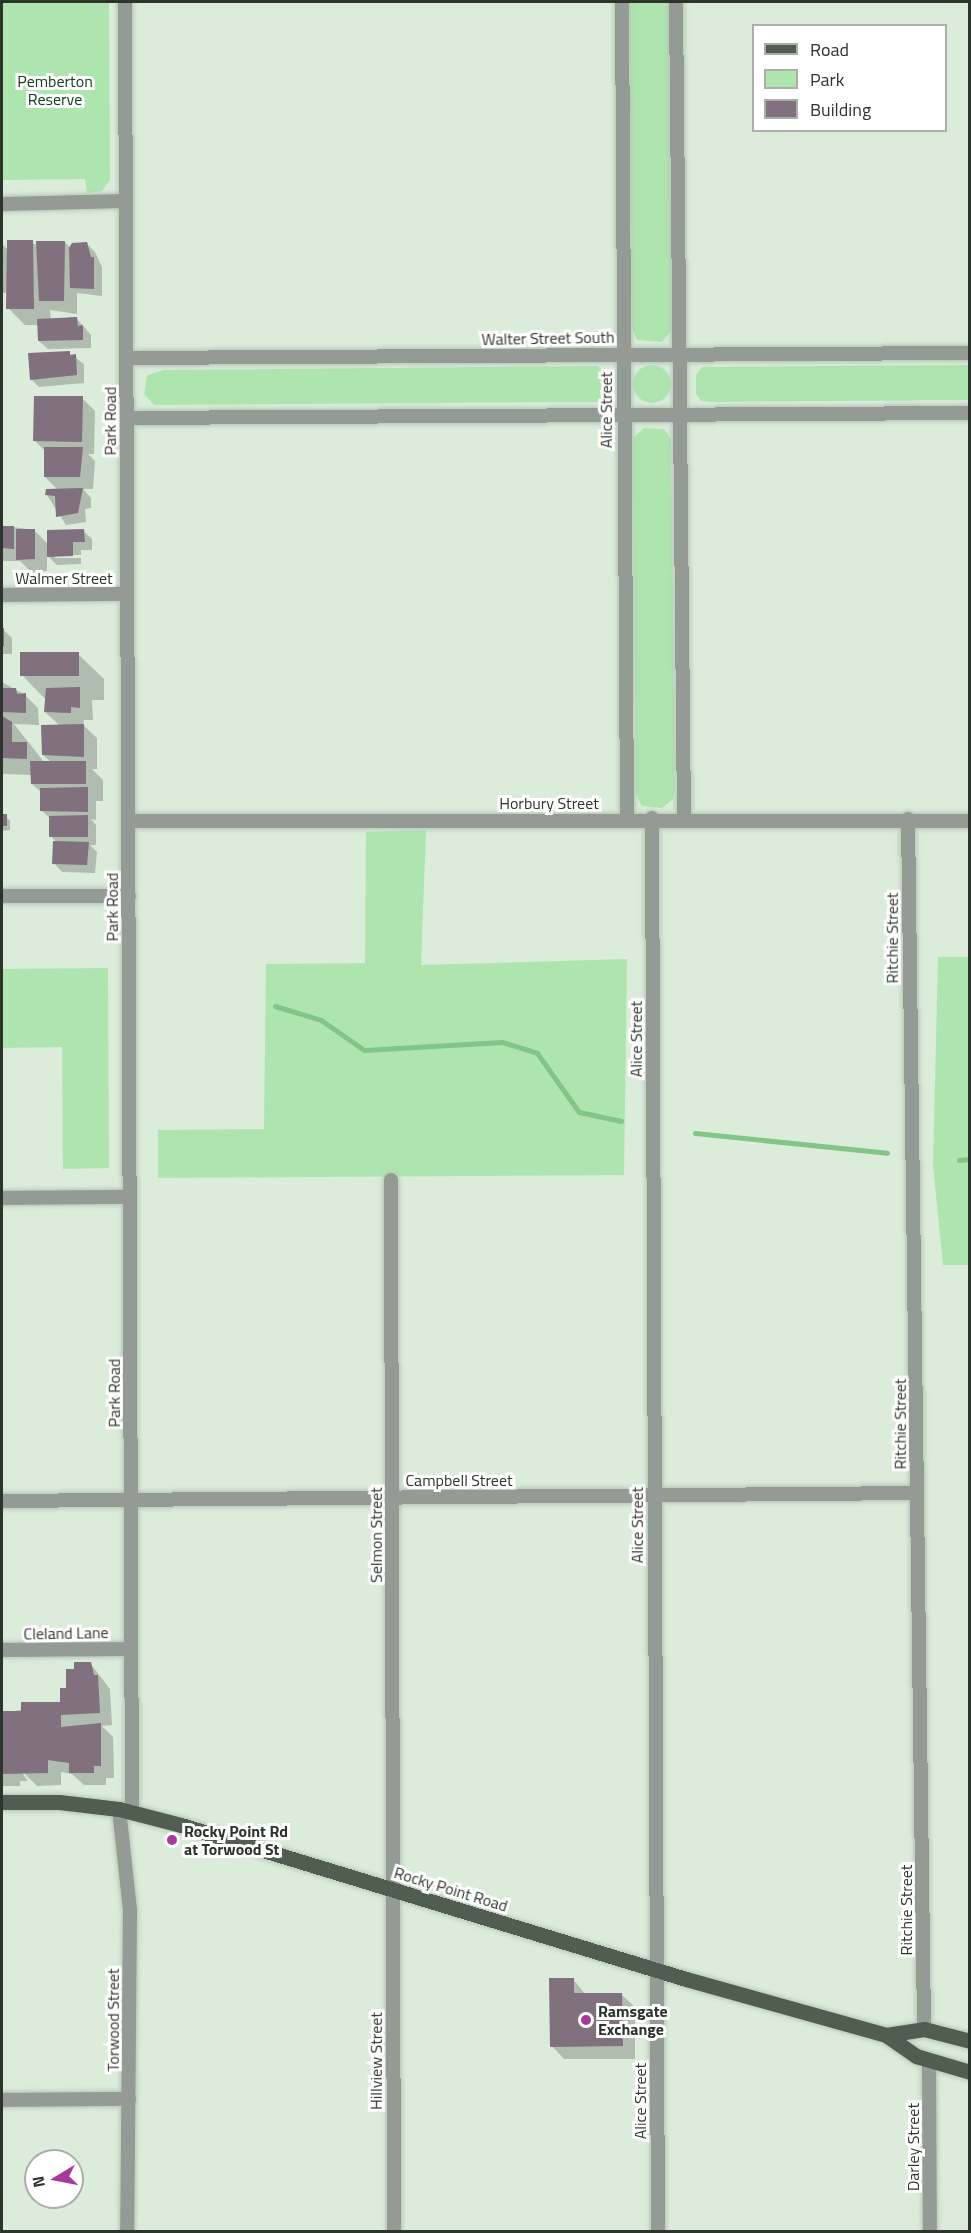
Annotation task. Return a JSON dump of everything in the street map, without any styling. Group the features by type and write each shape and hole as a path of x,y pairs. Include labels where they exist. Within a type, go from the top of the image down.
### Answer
{"main road":[{"name":"Rocky Point Road","path":"2,1803 59,1802 126,1811 656,1970 886,2036 929,2062 969,2072"},
{"name":"Rocky Point Road","path":"886,2036 924,2029 969,2041"}],"street":[{"name":"Park Road","path":"125,2 131,1500 131,1649 126,1811"},
{"name":"Alice Street","path":"622,2 622,416 627,819"},
{"path":"676,2 684,818"},
{"path":"2,204 126,201"},
{"name":"Walter Street South","path":"126,358 969,353"},
{"path":"127,418 969,413"},
{"name":"Walmer Street","path":"2,595 127,594"},
{"name":"Alice Street","path":"652,818 653,1496 658,2232"},
{"name":"Horbury Street","path":"128,821 652,818 969,821"},
{"name":"Ritchie Street","path":"908,819 924,2029"},
{"path":"2,896 129,896"},
{"name":"Selmon Street","path":"391,1180 395,1891"},
{"path":"2,1198 129,1197"},
{"name":"Campbell Street","path":"2,1501 917,1493"},
{"name":"Cleland Lane","path":"2,1650 131,1649"},
{"name":"Torwood Street","path":"126,1811 130,1910 128,2232"},
{"name":"Hillview Street","path":"394,2232 395,1891"},
{"name":"Darley Street","path":"929,2062 930,2232"},
{"path":"2,2100 129,2099"}],"green space":[{"name":"Pemberton Reserve","path":"2,2 109,2 110,180 102,191 87,193 85,179 2,180"},
{"path":"629,2 669,2 672,330 662,342 637,340 632,328"},
{"path":"652,365 666,370 671,384 666,398 652,403 638,398 633,384 638,370"},
{"path":"969,365 969,400 710,402 701,401 696,394 696,375 702,367"},
{"path":"597,366 607,373 607,394 599,402 154,405 144,394 147,375 164,370"},
{"path":"644,428 664,429 671,439 675,791 673,799 662,808 642,806 636,795 633,444 634,437"},
{"path":"426,830 421,965 627,959 624,1175 158,1178 158,1130 264,1129 266,964 365,963 366,832"},
{"path":"938,957 969,957 969,1265 943,1265 933,1166"},
{"path":"108,968 109,1168 63,1169 62,1047 2,1048 2,969"}],"building":[{"path":"7,240 33,240 34,309 6,309"},
{"path":"36,241 65,241 64,301 39,301"},
{"path":"87,242 91,257 94,257 94,289 70,288 69,248 72,243"},
{"path":"77,317 78,326 83,325 83,340 38,341 37,319"},
{"path":"70,351 70,355 76,354 77,375 30,380 28,353"},
{"path":"34,396 83,396 82,442 33,441"},
{"path":"44,447 83,447 80,477 44,477"},
{"path":"83,488 78,513 56,517 55,496 45,495 46,489"},
{"path":"2,526 14,526 14,549 2,548"},
{"path":"16,529 35,529 35,559 16,560"},
{"path":"84,529 85,542 73,542 73,556 47,557 47,530"},
{"path":"2,628 4,628 4,646 2,646"},
{"path":"20,652 79,652 79,676 20,676"},
{"path":"80,687 80,708 71,707 71,713 44,712 46,688"},
{"path":"2,688 16,688 17,694 26,693 26,713 2,712"},
{"path":"2,716 12,722 12,742 27,742 27,759 2,758"},
{"path":"84,724 84,757 42,755 41,725"},
{"path":"30,761 86,761 86,784 31,784"},
{"path":"88,787 88,812 40,811 40,788"},
{"path":"2,814 7,814 7,826 2,826"},
{"path":"88,815 88,837 49,837 49,816"},
{"path":"53,841 89,842 87,865 52,864"},
{"path":"74,1662 91,1662 94,1675 98,1675 100,1713 61,1715 61,1727 101,1723 101,1766 94,1766 94,1773 69,1773 69,1763 48,1760 48,1773 2,1774 2,1711 21,1711 21,1702 60,1702 60,1688 66,1688 66,1669 74,1669"},
{"name":"Ramsgate Exchange","path":"549,1978 574,1978 574,1993 622,1993 623,2046 550,2047"}],"waterway":[{"path":"275,1006 321,1020 364,1050 502,1042 537,1053 579,1112 621,1121"},
{"path":"695,1133 887,1153"},
{"path":"959,1160 970,1159"}],"place":[{"name":"Rocky Point Rd at Torwood St","path":"172,1840"},
{"name":"Ramsgate Exchange","path":"586,2020"}]}
